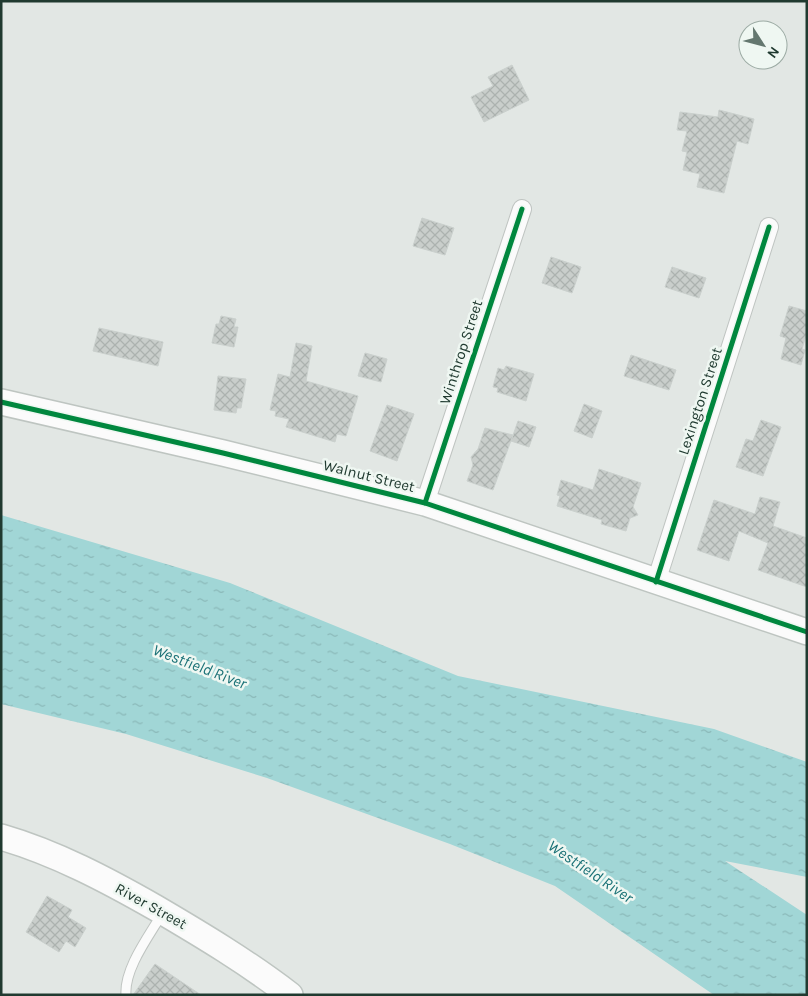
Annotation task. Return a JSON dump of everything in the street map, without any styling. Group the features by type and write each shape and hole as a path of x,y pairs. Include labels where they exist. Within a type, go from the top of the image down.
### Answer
{"main road":[{"name":"Walnut Street","path":"1,402 223,453 424,503 807,632"},
{"name":"River Street","path":"1,837 70,863 102,878 223,948 290,995"}],"street":[{"name":"Winthrop Street","path":"424,503 522,209"},
{"name":"Lexington Street","path":"656,582 769,228"}],"lane":[{"path":"126,995 126,983 130,970 163,912"}],"water":[{"name":"Westfield River","path":"1,515 230,583 458,676 714,729 807,762 807,877 725,861 807,915 807,995 714,995 555,886 450,844 267,778 126,734 1,704"}],"building":[{"path":"512,65 529,100 484,122 471,97 493,86 488,77"},
{"path":"719,110 754,119 748,144 737,141 724,193 697,187 700,174 683,170 687,152 682,151 687,131 677,130 680,112 718,117"},
{"path":"422,218 454,228 445,255 413,246"},
{"path":"551,257 581,267 572,293 542,283"},
{"path":"672,267 706,278 699,298 665,287"},
{"path":"789,306 807,311 807,332 802,349 805,350 801,365 781,359 786,338 780,336"},
{"path":"221,316 236,319 234,327 238,327 234,347 212,343 216,324 219,324"},
{"path":"99,328 163,342 158,366 93,351"},
{"path":"296,343 312,346 306,381 358,396 346,436 337,434 335,442 286,427 289,419 275,416 276,411 270,410 278,374 290,377"},
{"path":"365,353 387,359 381,382 358,376"},
{"path":"631,355 676,370 669,390 624,376"},
{"path":"506,366 534,374 526,401 497,392 498,388 493,387 498,368 504,370"},
{"path":"218,376 246,379 241,408 237,408 236,413 214,410"},
{"path":"584,404 602,411 592,438 574,431"},
{"path":"387,405 414,414 397,461 370,451"},
{"path":"761,420 781,427 763,476 736,467 746,439 753,441"},
{"path":"518,421 536,427 529,447 511,441"},
{"path":"485,428 513,435 493,490 467,481 473,465 471,457 478,449"},
{"path":"599,469 641,483 633,507 638,515 630,518 626,531 601,524 602,520 557,506 560,496 557,495 561,480 593,490"},
{"path":"760,497 780,502 773,526 807,538 807,587 758,570 768,543 739,531 729,561 697,550 714,500 755,514"},
{"path":"47,896 72,910 68,917 86,928 75,947 66,941 59,952 26,932"},
{"path":"155,964 201,995 133,995"}],"cycle path":[{"path":"425,503 522,209"},
{"path":"656,582 769,227"},
{"path":"1,402 223,453 425,503 807,632"}]}
